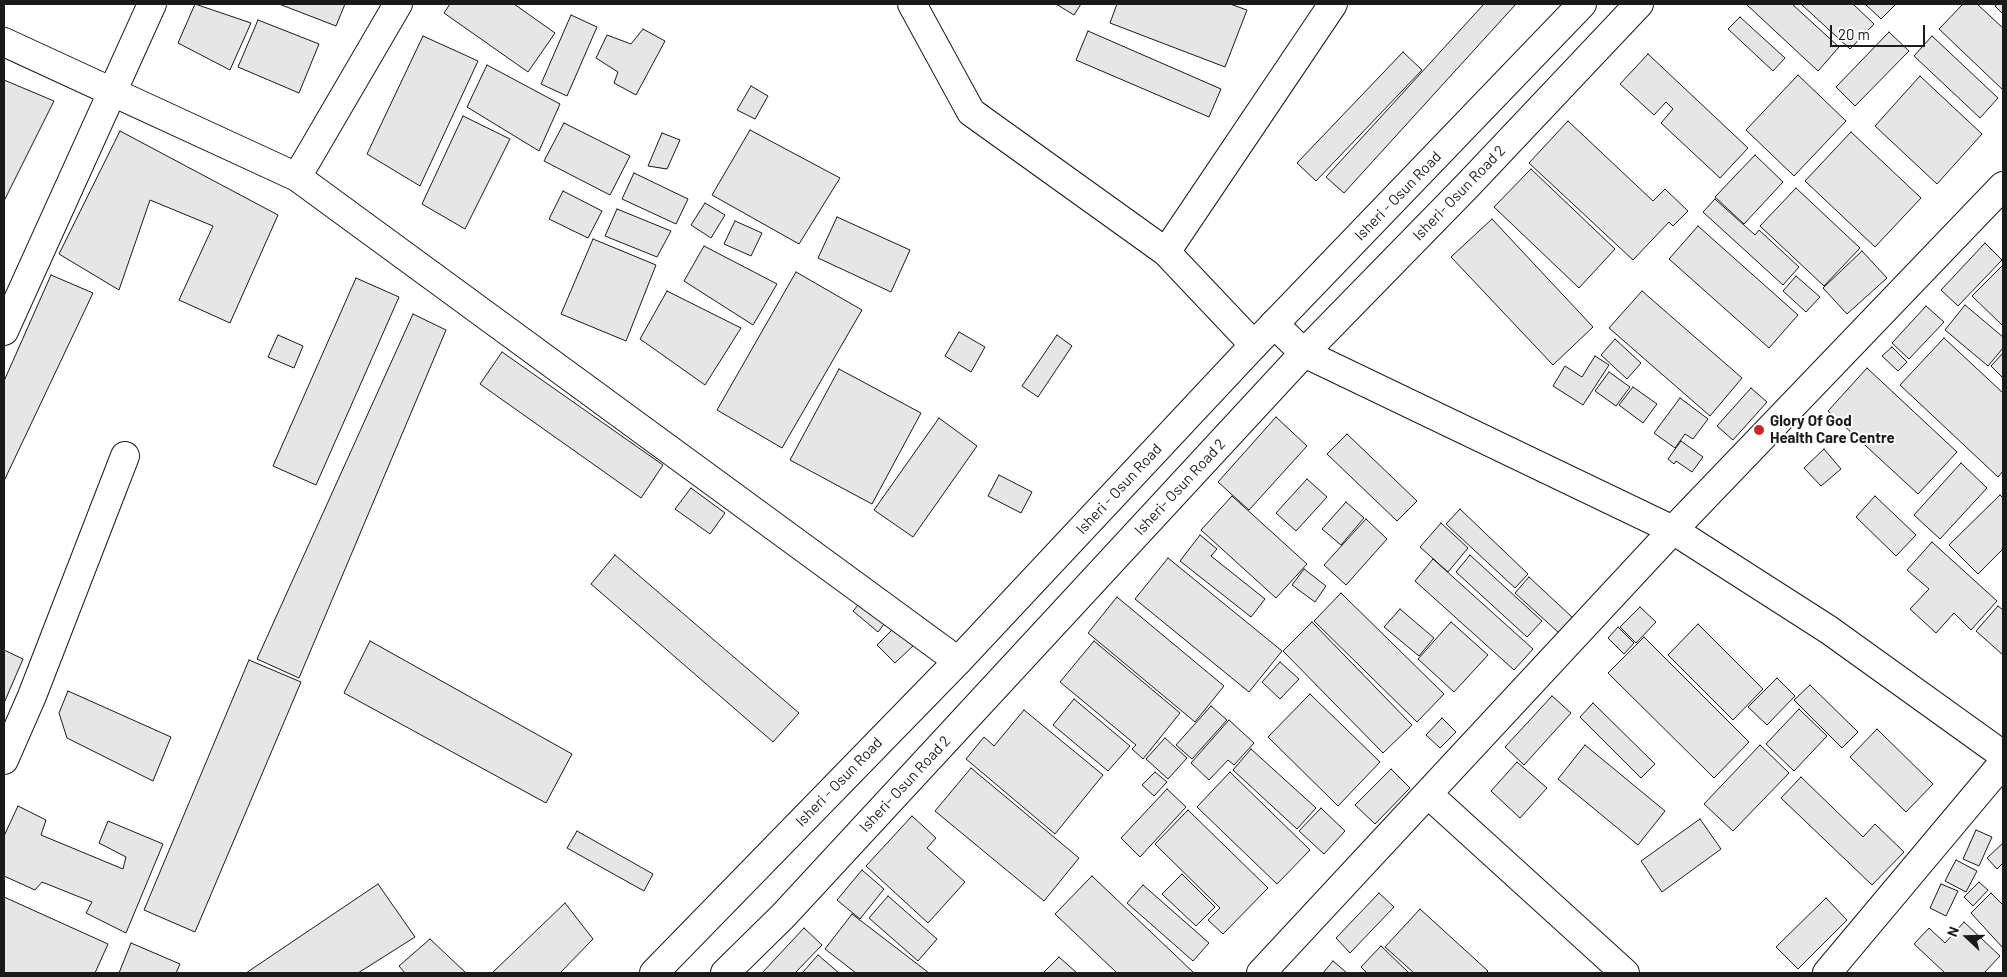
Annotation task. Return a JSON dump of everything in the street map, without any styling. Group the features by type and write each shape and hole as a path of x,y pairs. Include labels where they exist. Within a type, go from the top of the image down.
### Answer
{"street":[{"path":"4,332 152,4"},
{"path":"297,177 398,4"},
{"path":"912,4 970,112 1166,252 1254,345"},
{"path":"1166,252 1333,4"},
{"name":"Isheri - Osun Road","path":"654,973 958,660 1254,345 1582,4"},
{"name":"Isheri- Osun Road 2","path":"725,973 790,909 1304,352 1475,177 1639,4"},
{"path":"4,42 297,177 958,660"},
{"path":"1260,973 1672,530 2003,186"},
{"path":"1274,324 1304,352 1672,530 1829,630 2003,755"},
{"path":"4,760 32,696 125,456"},
{"path":"1828,973 2003,763"},
{"path":"1428,794 1625,973"}],"building":[{"path":"195,4 251,23 230,70 178,43"},
{"path":"279,4 345,4 336,26"},
{"path":"450,4 514,4 555,33 528,72 444,13"},
{"path":"1056,4 1081,4 1074,15"},
{"path":"1117,4 1230,4 1247,10 1225,67 1110,23"},
{"path":"1484,4 1516,4 1344,193 1326,177"},
{"path":"1746,4 1792,4 1839,47 1818,71"},
{"path":"1801,4 1853,4 1874,24 1850,49"},
{"path":"1865,4 1896,4 1881,19"},
{"path":"1963,4 1977,4 2003,28 2003,90 1939,29"},
{"path":"2003,4 2003,14 1995,6"},
{"path":"571,15 597,27 567,96 541,84"},
{"path":"1740,17 1785,58 1773,71 1728,29"},
{"path":"258,20 319,44 299,93 238,67"},
{"path":"643,29 665,41 636,95 614,83 618,72 596,58 607,35 631,44"},
{"path":"1088,31 1221,89 1209,117 1076,60"},
{"path":"1889,32 1909,51 1855,106 1836,87"},
{"path":"423,36 478,61 420,186 367,154"},
{"path":"1932,36 1998,98 1980,118 1914,56"},
{"path":"1403,52 1422,70 1316,181 1297,163"},
{"path":"1648,54 1748,148 1720,178 1661,123 1673,109 1666,102 1654,115 1620,84"},
{"path":"487,65 560,104 539,151 467,107"},
{"path":"1798,75 1846,121 1794,176 1746,130"},
{"path":"1920,76 1982,134 1937,184 1875,126"},
{"path":"4,80 54,101 4,201"},
{"path":"751,86 768,96 755,119 737,110"},
{"path":"463,116 510,139 465,229 422,204"},
{"path":"1568,121 1653,201 1665,189 1688,211 1673,226 1669,222 1633,260 1529,163"},
{"path":"564,123 630,156 610,195 544,161"},
{"path":"750,130 840,178 799,244 712,195"},
{"path":"120,131 278,215 230,323 179,300 213,226 150,200 119,290 59,254"},
{"path":"1851,132 1921,198 1875,247 1805,181"},
{"path":"662,133 680,140 667,169 648,166"},
{"path":"1755,155 1783,182 1744,224 1715,197"},
{"path":"1531,169 1615,249 1579,288 1494,207"},
{"path":"634,173 688,199 676,224 622,199"},
{"path":"1796,188 1860,248 1824,286 1760,226"},
{"path":"563,191 602,211 588,238 549,219"},
{"path":"1715,199 1755,235 1759,230 1799,267 1783,285 1703,212"},
{"path":"705,203 725,215 711,238 691,225"},
{"path":"617,209 671,231 657,257 605,236"},
{"path":"837,217 910,250 891,292 818,258"},
{"path":"1492,219 1593,327 1553,365 1451,257"},
{"path":"735,221 762,233 751,256 724,244"},
{"path":"1698,226 1798,315 1769,348 1669,259"},
{"path":"593,239 656,265 626,341 561,314"},
{"path":"1985,243 2002,260 1958,306 1941,290"},
{"path":"704,246 777,284 753,325 684,281"},
{"path":"1862,251 1887,278 1847,314 1823,288"},
{"path":"2003,265 2003,326 1972,296"},
{"path":"796,272 862,310 782,448 717,410"},
{"path":"51,275 93,293 4,481 4,381"},
{"path":"1796,276 1820,297 1806,312 1783,291"},
{"path":"356,278 399,297 316,485 273,466"},
{"path":"667,291 741,328 705,385 640,339"},
{"path":"1642,291 1742,378 1710,416 1609,328"},
{"path":"1965,305 2003,337 2003,348 1988,366 1945,330"},
{"path":"1926,306 1944,322 1909,359 1892,343"},
{"path":"413,314 446,330 299,678 257,659"},
{"path":"959,332 985,347 971,372 945,356"},
{"path":"278,335 303,346 294,368 268,357"},
{"path":"1057,335 1072,346 1038,397 1022,386"},
{"path":"1944,338 2003,393 2003,471 1998,477 1900,385"},
{"path":"1615,339 1641,363 1627,379 1601,355"},
{"path":"1892,347 1907,362 1898,371 1882,356"},
{"path":"502,352 663,465 641,498 480,384"},
{"path":"2003,353 2003,378 1991,366"},
{"path":"1595,356 1609,365 1583,405 1553,386 1565,366 1582,377"},
{"path":"1867,368 1957,452 1918,494 1828,411"},
{"path":"839,369 921,413 872,504 790,460"},
{"path":"1609,372 1630,387 1616,406 1595,391"},
{"path":"1633,387 1657,404 1643,423 1619,405"},
{"path":"1751,388 1767,402 1733,440 1717,426"},
{"path":"1680,398 1708,419 1693,439 1685,434 1675,448 1654,433"},
{"path":"1276,417 1307,446 1249,510 1218,482"},
{"path":"939,418 977,446 913,537 874,510"},
{"path":"1347,434 1417,501 1397,521 1327,454"},
{"path":"1681,441 1703,457 1692,472 1676,461 1674,464 1668,459"},
{"path":"1824,449 1841,469 1821,486 1804,468"},
{"path":"1961,463 1987,488 1940,539 1914,515"},
{"path":"999,475 1032,492 1021,513 988,496"},
{"path":"1307,479 1327,497 1296,531 1276,513"},
{"path":"691,488 725,513 710,534 675,509"},
{"path":"2000,495 2003,498 2003,549 1978,574 1949,545"},
{"path":"1232,496 1307,564 1276,598 1201,530"},
{"path":"1875,496 1916,535 1896,556 1856,517"},
{"path":"1346,502 1364,518 1341,545 1322,529"},
{"path":"1460,509 1528,574 1515,588 1446,524"},
{"path":"1366,519 1387,539 1346,585 1324,565"},
{"path":"1441,523 1468,548 1448,572 1420,547"},
{"path":"1200,535 1217,549 1211,556 1265,599 1251,617 1180,561"},
{"path":"1932,542 1997,601 1971,630 1954,613 1936,633 1910,609 1929,589 1907,570"},
{"path":"615,555 799,713 773,742 591,584"},
{"path":"1470,555 1542,621 1527,637 1456,572"},
{"path":"1168,558 1282,651 1249,692 1135,599"},
{"path":"1433,559 1533,649 1514,670 1415,581"},
{"path":"1304,569 1326,586 1315,602 1292,585"},
{"path":"1529,577 1573,618 1559,633 1515,593"},
{"path":"1341,593 1444,694 1417,722 1314,621"},
{"path":"1117,597 1224,686 1195,722 1088,633"},
{"path":"864,598 888,619 878,632 853,611"},
{"path":"1998,606 2003,610 2003,655 1976,631"},
{"path":"1640,607 1656,622 1636,643 1620,627"},
{"path":"1400,609 1434,638 1419,656 1384,627"},
{"path":"1312,622 1412,725 1383,753 1283,651"},
{"path":"1451,622 1488,655 1454,692 1418,659"},
{"path":"1698,624 1763,689 1733,720 1668,655"},
{"path":"897,625 915,644 895,663 877,645"},
{"path":"1618,627 1634,643 1624,654 1608,638"},
{"path":"1644,637 1749,742 1714,778 1608,673"},
{"path":"370,641 572,754 546,803 344,693"},
{"path":"1094,641 1180,713 1143,759 1132,749 1136,745 1060,682"},
{"path":"4,650 23,659 4,703"},
{"path":"249,660 301,682 195,932 144,910"},
{"path":"1280,662 1299,679 1280,699 1262,682"},
{"path":"1777,678 1795,696 1767,725 1748,707"},
{"path":"1810,685 1858,732 1842,748 1794,700"},
{"path":"68,691 171,737 153,781 67,738 59,713"},
{"path":"1310,694 1380,762 1338,806 1268,737"},
{"path":"1552,696 1571,713 1524,765 1505,747"},
{"path":"1074,699 1130,746 1108,771 1053,725"},
{"path":"1593,703 1655,764 1641,778 1580,717"},
{"path":"1211,706 1227,720 1192,759 1176,745"},
{"path":"1799,709 1827,736 1794,771 1766,744"},
{"path":"1024,710 1103,775 1055,834 966,759 984,737 994,746"},
{"path":"1442,718 1456,732 1440,748 1426,735"},
{"path":"1229,720 1254,743 1234,765 1228,760 1209,780 1191,763"},
{"path":"1877,729 1933,784 1906,812 1850,757"},
{"path":"1165,738 1187,758 1168,779 1146,759"},
{"path":"1585,745 1665,811 1638,845 1558,779"},
{"path":"1760,745 1789,773 1733,831 1704,804"},
{"path":"1251,749 1316,808 1297,829 1233,770"},
{"path":"1517,762 1547,788 1520,818 1491,791"},
{"path":"971,768 1079,858 1044,901 935,811"},
{"path":"1391,769 1410,788 1375,824 1355,805"},
{"path":"1155,772 1167,782 1154,796 1142,785"},
{"path":"1230,772 1310,850 1277,884 1197,807"},
{"path":"1801,777 1863,837 1875,824 1904,852 1872,885 1781,798"},
{"path":"1167,789 1186,807 1140,857 1121,838"},
{"path":"18,806 46,820 41,835 123,869 126,857 99,843 108,821 163,844 126,933 86,913 92,902 42,882 35,890 4,876 4,836"},
{"path":"1321,808 1345,831 1324,854 1299,831"},
{"path":"1188,810 1268,888 1223,934 1208,920 1220,908 1155,844"},
{"path":"912,816 936,838 927,848 965,882 928,923 866,866"},
{"path":"1700,819 1721,849 1662,892 1641,861"},
{"path":"1976,830 1992,837 1979,866 1963,859"},
{"path":"577,831 653,874 644,891 567,848"},
{"path":"2003,843 2003,863 1997,869 1987,858"},
{"path":"1956,860 1977,871 1966,892 1945,881"},
{"path":"862,870 884,889 860,919 837,900"},
{"path":"1182,874 1215,907 1196,926 1162,894"},
{"path":"1092,876 1194,973 1117,973 1055,914"},
{"path":"1979,882 1988,890 1973,906 1964,897"},
{"path":"378,884 415,937 358,973 246,973"},
{"path":"1941,884 1958,891 1946,916 1930,908"},
{"path":"1143,885 1209,943 1193,961 1127,903"},
{"path":"1379,893 1394,907 1350,953 1336,938"},
{"path":"1991,893 2003,905 2003,948 1971,913"},
{"path":"888,896 937,939 918,961 869,918"},
{"path":"4,897 108,944 95,973 4,973"},
{"path":"1826,898 1847,920 1798,969 1776,947"},
{"path":"565,903 593,939 560,973 492,973"},
{"path":"1420,909 1488,971 1486,973 1414,973 1385,947"},
{"path":"852,914 929,973 856,973 825,949"},
{"path":"1964,922 2000,956 1984,973 1945,973 1914,944 1929,928 1945,943"},
{"path":"804,928 822,945 795,973 762,973"},
{"path":"430,939 466,973 405,973 399,966"},
{"path":"131,943 180,964 176,973 119,973"},
{"path":"1381,946 1409,973 1367,973 1361,967"},
{"path":"818,955 839,973 803,972"},
{"path":"1059,957 1077,973 1043,973"},
{"path":"1333,961 1347,973 1323,973"}],"place":[{"name":"Glory Of God Health Care Centre","path":"1759,430"}]}
